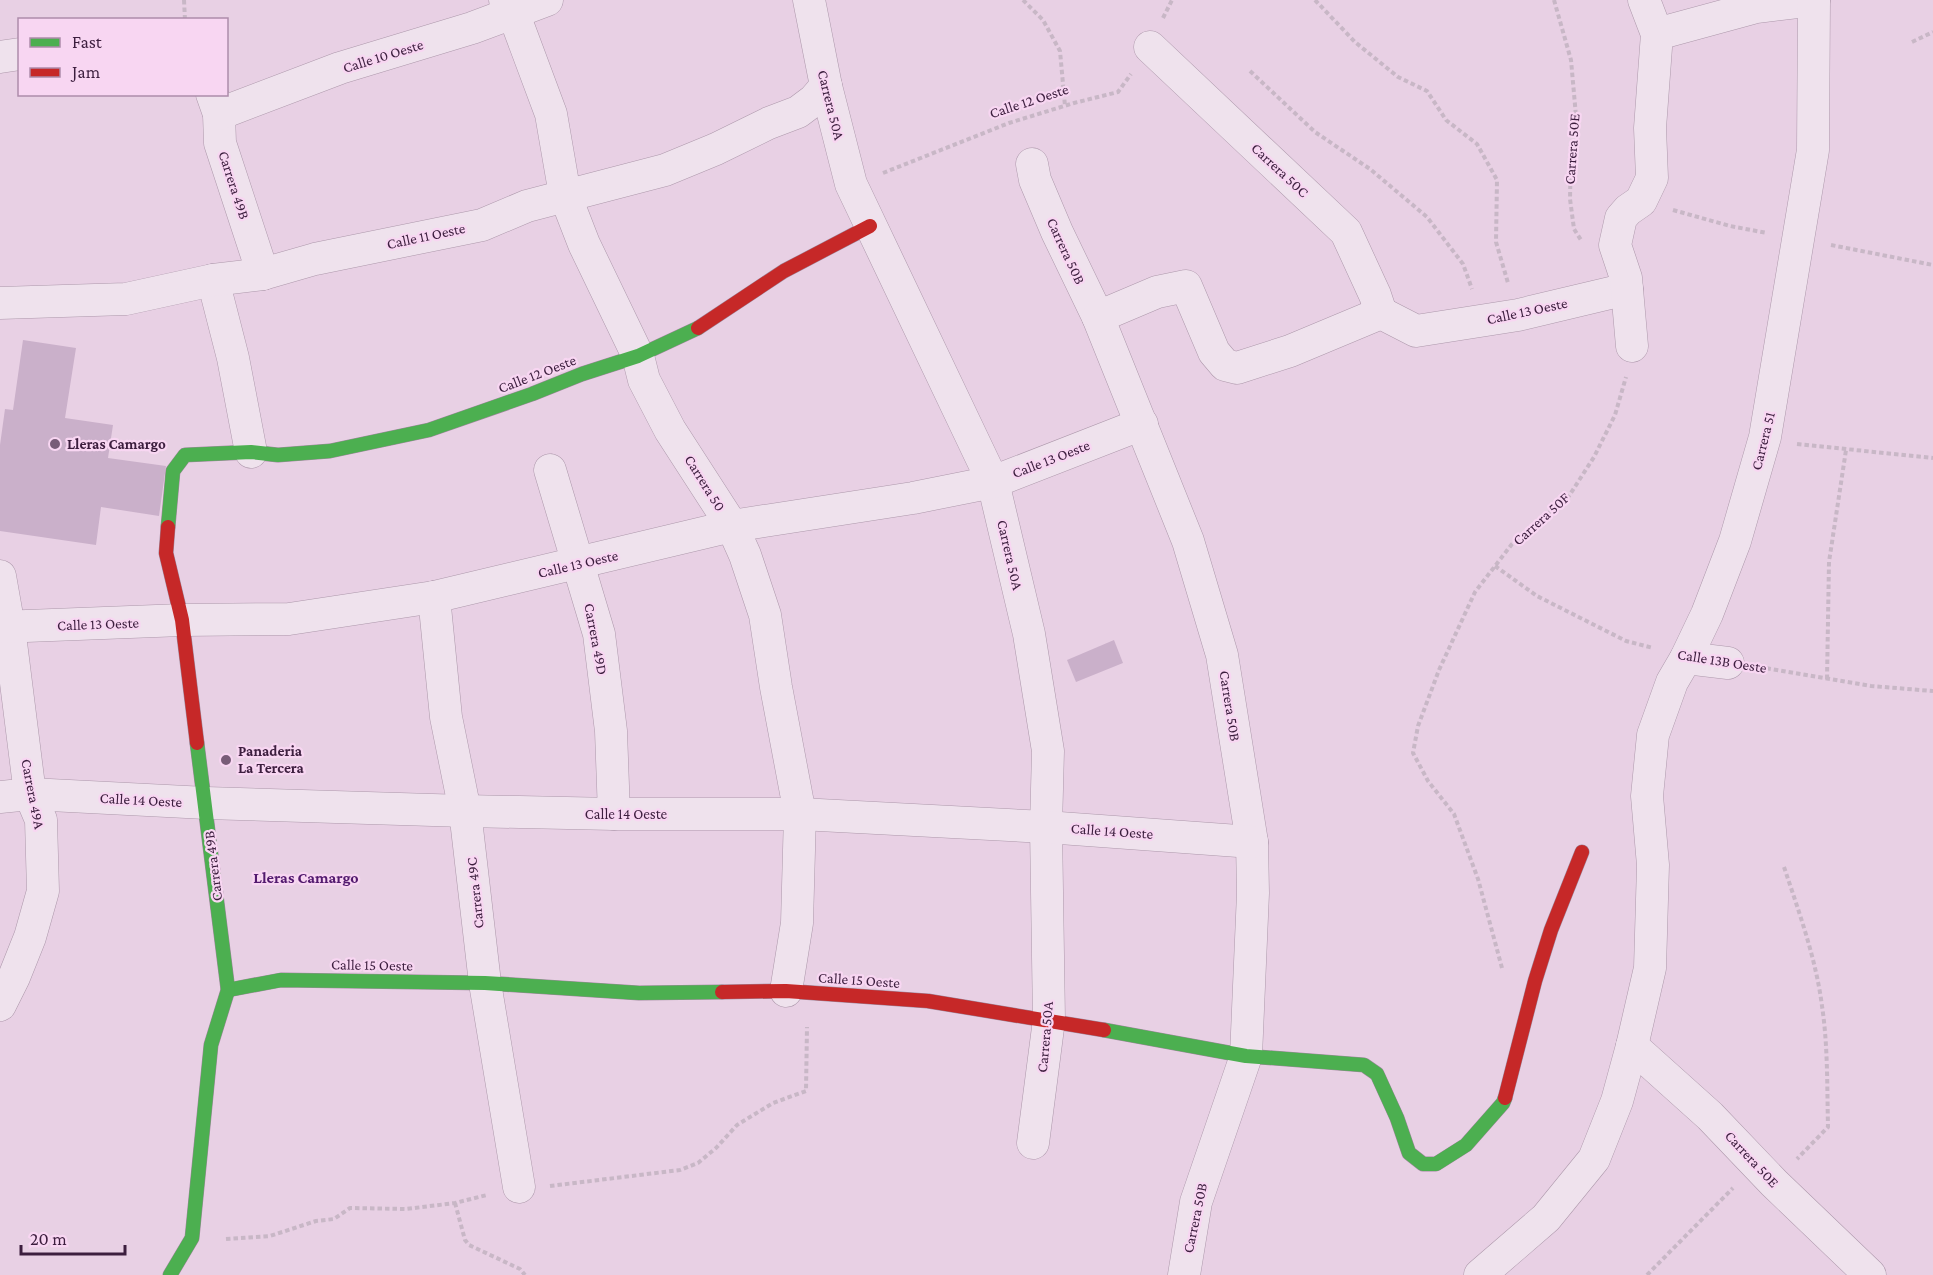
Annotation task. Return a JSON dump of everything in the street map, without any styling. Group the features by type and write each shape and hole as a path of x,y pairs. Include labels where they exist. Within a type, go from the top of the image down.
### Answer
{"street":[{"name":"Calle 10 Oeste","path":"215,104 472,28 509,6 547,0"},
{"name":"Carrera 50A","path":"809,0 825,86 851,184 993,482 1029,634 1048,751 1046,826 1049,1020 1034,1143"},
{"path":"1632,346 1626,278 1615,244 1621,218 1641,201 1652,178 1650,128 1657,33 1644,0"},
{"path":"1657,33 1756,7 1814,0"},
{"name":"Carrera 51","path":"1480,1275 1546,1218 1594,1159 1617,1101 1632,1046 1650,968 1653,865 1647,796 1653,735 1672,682 1707,614 1735,541 1765,438 1813,150 1814,0"},
{"name":"Carrera 50","path":"509,6 551,114 565,195 584,244 638,356 644,380 670,430 732,526 745,555 765,615 800,814 796,992"},
{"name":"Carrera 50C","path":"1150,47 1346,232 1381,313"},
{"path":"0,57 18,54"},
{"name":"Calle 11 Oeste","path":"0,303 126,299 213,280 263,274 315,259 482,225 527,206 665,170 716,150 769,123 798,112 814,100 825,86"},
{"name":"Carrera 49B","path":"215,104 220,143 263,274"},
{"name":"Carrera 50B","path":"1032,164 1035,180 1098,317 1188,542 1222,655 1252,842 1253,893 1246,1056 1196,1202 1184,1275"},
{"name":"Calle 12 Oeste","path":"185,455 251,452 278,455 330,450 429,430 533,400 582,374 638,356 698,328 784,271 870,226"},
{"path":"213,280 233,358 251,452"},
{"path":"1098,317 1157,292 1186,286 1214,352 1225,365 1237,368 1290,351 1381,313"},
{"name":"Calle 13 Oeste","path":"1381,313 1416,331 1518,315 1627,289"},
{"name":"Calle 13 Oeste","path":"5,627 182,620 289,620 434,597 732,526 912,498 993,482 1142,424"},
{"name":"Carrera 49B","path":"170,1275 192,1238 211,1045 228,990 182,620 166,553 173,471 185,455"},
{"name":"Carrera 49D","path":"550,470 599,634 611,731 614,814"},
{"name":"Carrera 49A","path":"0,576 15,795 41,820 43,891 30,937 0,1005"},
{"name":"Carrera 49C","path":"434,597 446,717 465,811 485,983 519,1187"},
{"name":"Calle 13B Oeste","path":"1686,658 1728,663"},
{"name":"Calle 14 Oeste","path":"15,795 465,811 800,814 1046,826 1252,842"},
{"name":"Calle 15 Oeste","path":"228,990 281,980 485,983 639,993 796,992 928,1001 1049,1020 1246,1056 1364,1065 1377,1074 1397,1118 1409,1153 1423,1164 1436,1164 1466,1145 1503,1103 1514,1071 1534,981 1551,930 1582,852"},
{"name":"Carrera 50E","path":"1632,1046 1710,1116 1870,1275"}],"path":[{"path":"184,0 185,18"},
{"path":"1023,0 1043,20 1060,51 1065,106"},
{"name":"Calle 12 Oeste","path":"851,184 1009,123 1118,92 1150,47 1172,0"},
{"path":"1315,0 1355,42 1398,77 1427,91 1446,120 1476,144 1497,180 1496,242 1518,315"},
{"name":"Carrera 50E","path":"1554,0 1571,60 1576,116 1571,151 1570,199 1575,229 1584,245"},
{"path":"1912,42 1933,32"},
{"path":"1250,71 1315,132 1370,169 1428,217 1462,264 1485,321"},
{"name":"Carrera 50F","path":"1502,969 1478,879 1454,814 1428,782 1413,753 1418,726 1439,670 1475,592 1512,544 1569,496 1594,457 1615,415 1632,346"},
{"path":"1765,438 1790,443 1933,459"},
{"path":"1827,679 1829,562 1846,450"},
{"name":"Calle 13B Oeste","path":"1496,566 1537,596 1626,640 1686,658"},
{"name":"Calle 13B Oeste","path":"1728,663 1871,686 1933,691"},
{"path":"1647,1275 1766,1173 1828,1127 1822,1006 1800,917 1784,867"},
{"path":"796,992 808,1040 806,1091"},
{"path":"455,1203 465,1240 469,1245 520,1269 525,1275"}],"building":[{"name":"Lleras Camargo","path":"23,340 76,348 65,418 113,425 108,458 166,466 159,516 101,507 96,545 0,531 0,445 5,409 13,410"},
{"path":"1114,640 1123,663 1076,682 1067,660"}],"traffic: fast":[{"path":"168,527 173,471 185,455 251,452 278,455 330,451 429,430 638,356 698,328"},
{"path":"170,1275 192,1238 211,1045 228,990 197,743"},
{"path":"228,990 281,980 485,983 639,993 722,992"},
{"path":"1104,1030 1246,1056 1364,1065 1377,1074 1397,1118 1409,1153 1423,1164 1436,1164 1466,1145 1505,1098"}],"traffic: jam":[{"path":"698,328 784,271 870,226"},
{"path":"168,527 166,553 182,620 197,743"},
{"path":"1505,1098 1535,981 1551,930 1582,852"},
{"path":"722,992 786,991 928,1001 1104,1030"}],"place":[{"name":"Lleras Camargo","path":"55,444"},
{"name":"Panaderia La Tercera","path":"226,760"}],"district":[{"name":"Lleras Camargo","path":"306,877"}]}
